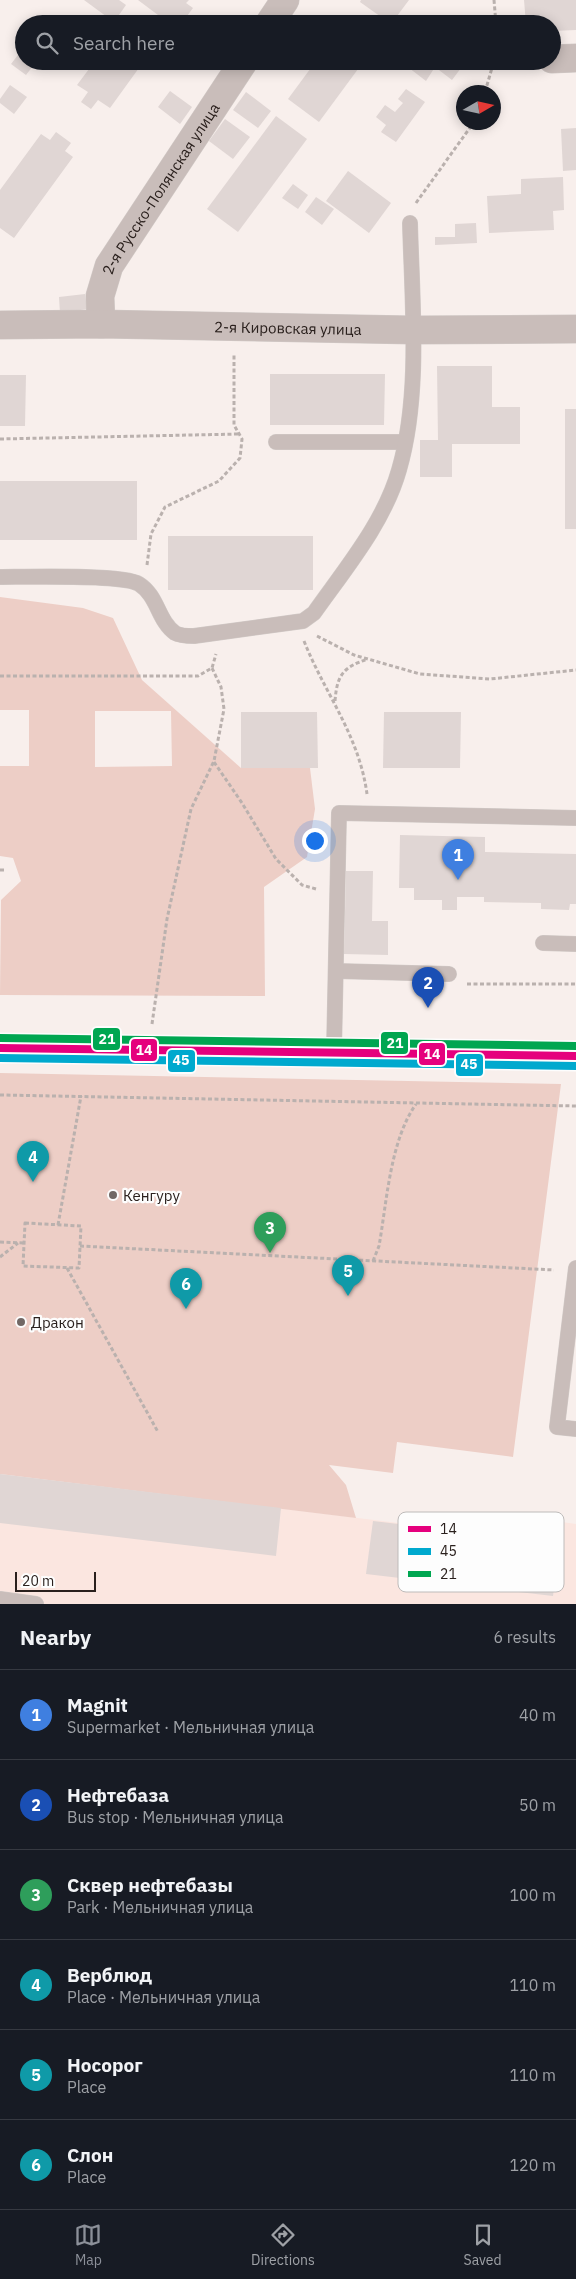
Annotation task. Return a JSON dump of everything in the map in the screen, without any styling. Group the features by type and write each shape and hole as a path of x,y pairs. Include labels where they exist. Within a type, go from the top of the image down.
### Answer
{"main road":[{"path":"0,1048 334,1051 576,1056"}],"street":[{"path":"275,15 285,0"},
{"path":"561,59 576,58"},
{"name":"2-я Русско-Полянская улица","path":"101,324 100,296 109,266 238,70"},
{"name":"2-я Кировская улица","path":"0,325 101,324 413,330 576,329"}],"lane":[{"path":"0,577 113,578 138,583 153,596 166,623 176,634 194,636 221,634 300,621 314,613 375,525 399,470 409,419 413,330 410,223"},
{"path":"276,442 404,442"},
{"path":"334,1051 339,813 576,818"},
{"path":"543,943 576,944"},
{"path":"336,971 454,979"},
{"path":"576,1269 557,1427 576,1429"},
{"path":"0,1599 36,1604"}],"path":[{"path":"494,0 495,15"},
{"path":"487,85 491,70"},
{"path":"410,223 413,207 468,130"},
{"path":"144,588 151,534 164,507 219,481 240,458 242,439 234,425 233,326"},
{"path":"0,439 239,434"},
{"path":"300,621 317,636 354,655 420,674 490,679 576,670"},
{"path":"300,621 311,659 349,728 362,766 366,788"},
{"path":"148,1050 167,919 191,809 214,761 224,709 221,687 212,668 221,634"},
{"path":"335,701 337,682 345,671 354,664 368,659"},
{"path":"0,676 198,676 212,668"},
{"path":"214,761 276,859 302,884 338,894"},
{"path":"454,979 576,984"},
{"path":"0,1095 576,1106"},
{"path":"58,1225 81,1096"},
{"path":"373,1261 378,1246 397,1146 406,1119 416,1103"},
{"path":"25,1223 81,1226 79,1268 23,1266 24,1243 25,1223"},
{"path":"0,1242 24,1243"},
{"path":"0,1258 18,1243"},
{"path":"80,1246 576,1269"},
{"path":"67,1268 158,1432"}],"shaded area":[{"path":"0,597 83,608 113,618 142,680 241,768 310,768 315,809 307,857 264,887 265,996 0,995 1,900 21,881 13,858 0,856 0,766 29,766 29,710 0,710","holes":["95,711 171,711 172,766 95,767"]},
{"path":"0,1073 561,1084 513,1457 397,1442 393,1473 329,1465 346,1485 356,1518 0,1474"},
{"path":"0,1474 398,1523 398,1592 564,1592 564,1522 576,1524 576,1604 0,1604"}],"building":[{"path":"84,0 119,0 126,5 119,15 104,15"},
{"path":"138,0 189,0 186,3 193,8 188,15 158,15"},
{"path":"361,0 409,0 398,15 378,15 360,2"},
{"path":"524,0 576,0 576,30 561,31 561,15 525,15"},
{"path":"15,59 15,67 11,64"},
{"path":"19,70 30,70 26,75"},
{"path":"88,70 137,70 110,108 98,100 91,109 81,102 88,92 77,85"},
{"path":"309,70 357,70 319,122 288,99"},
{"path":"412,70 433,70 426,81"},
{"path":"439,70 460,70 452,80"},
{"path":"10,85 27,97 14,114 0,103 0,99"},
{"path":"406,89 425,102 396,142 381,132 386,125 376,117 385,105 395,112 403,103 398,99"},
{"path":"170,91 192,107 180,124 158,107"},
{"path":"246,92 271,111 258,128 233,110"},
{"path":"276,116 307,139 238,232 207,209"},
{"path":"225,119 250,137 233,159 209,141"},
{"path":"576,128 576,170 563,171 561,129"},
{"path":"56,132 71,143 65,151 73,157 14,238 0,228 0,190 41,134 50,140"},
{"path":"348,171 391,203 369,233 326,201"},
{"path":"563,177 564,210 553,211 554,230 489,233 487,196 521,194 521,179"},
{"path":"293,184 308,195 298,209 282,198"},
{"path":"316,197 334,209 322,225 305,212"},
{"path":"476,223 477,243 435,245 435,237 455,237 455,224"},
{"path":"85,294 87,309 60,313 59,297"},
{"path":"437,366 492,366 492,407 520,407 520,444 452,444 452,477 420,477 420,440 438,440"},
{"path":"270,374 385,374 384,425 270,425"},
{"path":"0,375 26,375 25,426 0,426"},
{"path":"565,409 576,409 576,529 565,529"},
{"path":"0,481 137,481 137,540 0,540"},
{"path":"168,536 313,536 313,590 168,590"},
{"path":"241,712 317,712 318,768 241,768"},
{"path":"384,712 461,712 460,768 383,768"},
{"path":"400,835 485,837 485,852 576,854 576,904 570,904 569,910 541,909 541,903 484,902 484,897 457,897 457,910 442,910 442,900 414,900 414,888 399,888"},
{"path":"346,871 373,871 372,921 388,921 388,955 344,954"},
{"path":"0,1474 281,1508 276,1556 0,1523"},
{"path":"373,1521 398,1524 398,1578 366,1574"},
{"path":"519,1592 554,1592 553,1596"}],"transit line":[{"name":"21","path":"0,1038 576,1046"},
{"name":"14","path":"0,1048 576,1056"},
{"name":"45","path":"0,1058 576,1066"}],"place":[{"name":"Magnit","path":"458,880"},
{"name":"Нефтебаза","path":"428,1008"},
{"name":"Верблюд","path":"33,1182"},
{"name":"Кенгуру","path":"113,1195"},
{"name":"Сквер нефтебазы","path":"270,1253"},
{"name":"Носорог","path":"348,1296"},
{"name":"Слон","path":"186,1309"},
{"name":"Дракон","path":"21,1322"}]}
